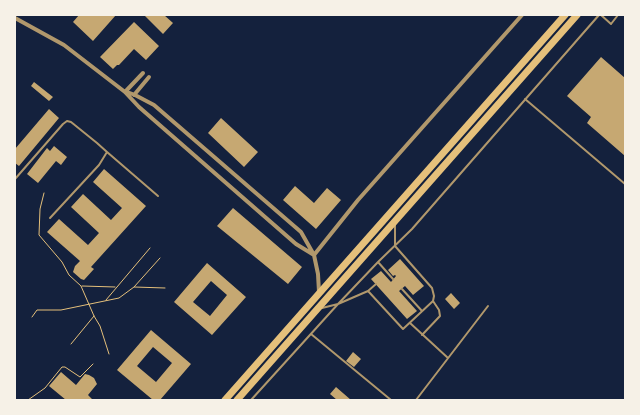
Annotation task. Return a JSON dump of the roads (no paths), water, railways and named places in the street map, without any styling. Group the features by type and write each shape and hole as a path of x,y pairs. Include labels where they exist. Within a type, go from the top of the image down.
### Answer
{"highway":[{"path":"225,400 565,15"},
{"path":"237,400 577,15"}],"street":[{"path":"314,255 358,200 522,15"},
{"path":"15,18 64,45 125,92 139,107 296,244 314,255"},
{"path":"125,92 143,73"},
{"path":"131,99 149,77"},
{"path":"125,92 154,105 301,232 314,255 318,274 319,294"}],"lane":[{"path":"251,400 338,304 412,229 600,15 610,24 618,15"},
{"path":"525,99 625,184"},
{"path":"15,179 67,121 71,122 97,143 158,196"},
{"path":"50,218 99,165 107,152"},
{"path":"368,291 403,329 433,301 432,288 395,246 395,222"},
{"path":"378,262 393,279"},
{"path":"385,276 388,273"},
{"path":"315,310 338,304 368,291 376,284"},
{"path":"402,289 422,312"},
{"path":"422,335 440,316 439,310 433,301"},
{"path":"416,400 488,306"},
{"path":"410,323 448,358"},
{"path":"311,334 391,400"}]}
